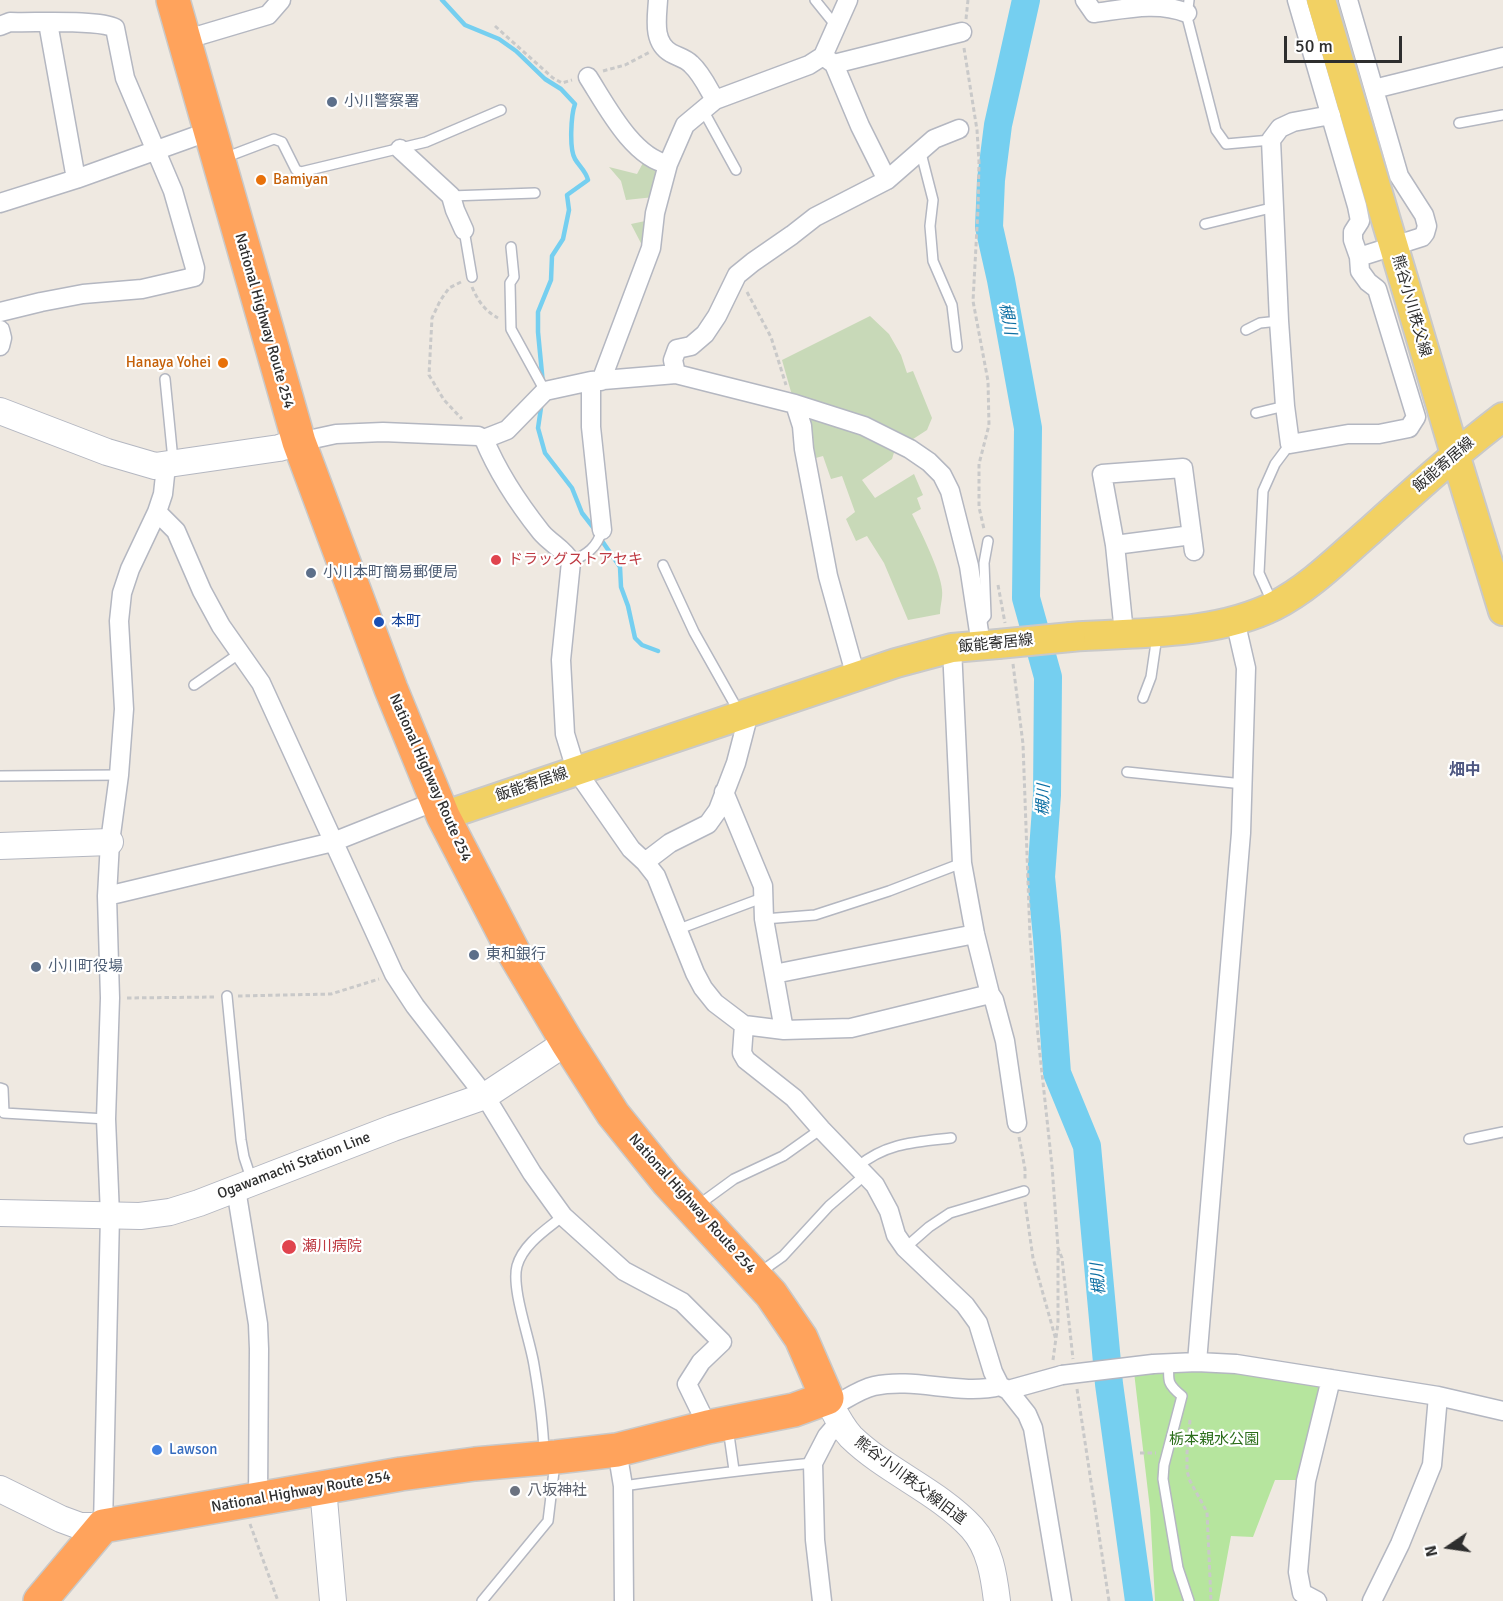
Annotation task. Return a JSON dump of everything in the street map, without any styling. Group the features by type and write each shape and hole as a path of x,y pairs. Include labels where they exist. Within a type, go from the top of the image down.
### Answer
{"highway":[{"name":"National Highway Route 254","path":"103,1527 252,1499 475,1464 617,1450 718,1425 794,1410 832,1409 801,1338 771,1294 692,1209 613,1114 514,953 440,808 391,689 299,442 172,0"},
{"path":"40,1601 103,1527"}],"main road":[{"name":"熊谷小川秩父線","path":"1322,0 1503,611"},
{"name":"飯能寄居線","path":"440,808 576,770 896,663 952,648 995,640 1157,632 1235,620 1274,606 1318,577 1455,454 1503,417"}],"street":[{"path":"184,40 268,15 281,0"},
{"path":"658,0 658,36 662,45 693,66 709,105"},
{"path":"848,0 836,26 828,60 887,180"},
{"path":"1085,0 1094,13 1146,6 1188,7"},
{"path":"1297,0 1331,115 1357,206 1360,221 1353,232 1353,240 1359,256 1360,271 1377,289 1416,417 1409,428 1379,434 1348,434 1290,444 1279,321 1271,140 1280,128 1293,122 1331,115"},
{"path":"1348,0 1399,176 1424,215 1427,226 1422,237 1359,256"},
{"path":"0,26 10,22 109,25 115,28 125,78 174,191 195,268 194,277 142,289 83,294 0,312"},
{"path":"48,23 76,179"},
{"path":"602,530 591,428 596,381 651,248 655,213 668,164 685,125 709,105 809,65 962,32"},
{"path":"1374,89 1503,57"},
{"path":"588,77 624,133 656,162 668,164"},
{"path":"676,374 673,360 677,349 691,346 705,334 717,316 737,275 814,217 887,180 921,153 934,139 959,129"},
{"path":"0,202 76,179 156,149 214,145"},
{"path":"400,149 451,196 454,210 464,230"},
{"path":"0,330 2,338 0,346"},
{"path":"0,411 136,462 155,466 279,448 336,434 383,432 481,437 507,430 545,391 596,381 676,374 828,413 888,437 910,448 929,462 942,476 950,491 969,566 995,640"},
{"path":"793,403 802,426 804,449 828,576 856,677"},
{"path":"481,437 521,507 543,535 568,556 571,562 561,660 565,734 576,770 631,849 656,876 679,929 685,952 703,988 715,1002 744,1025 784,1030 851,1028 990,994"},
{"path":"0,1489 61,1519 80,1526 103,1527 110,1215 106,1119 110,998 106,896 124,709 119,621 122,593 130,569 157,512 170,465"},
{"path":"1115,545 1193,543 1183,468 1102,474 1115,545 1124,633"},
{"path":"157,512 176,531 202,591 221,626 261,683 394,974 415,1006 485,1096 532,1173 563,1216 624,1271 682,1302 722,1342 701,1362 687,1384 718,1425"},
{"path":"1197,1362 1241,833 1246,668 1235,620"},
{"path":"952,648 962,863 975,934 1005,1041 1017,1123"},
{"path":"645,862 670,843 708,824 718,810 736,763 745,714"},
{"path":"724,792 763,886 764,919 784,1030"},
{"path":"106,896 333,842 440,808"},
{"path":"0,846 110,842"},
{"path":"774,974 975,934"},
{"path":"744,1025 742,1053 746,1060 794,1098 875,1185 889,1211 896,1235 905,1248 965,1305 978,1323 993,1372 1027,1414 1033,1428 1062,1601"},
{"name":"Ogawamachi Station Line","path":"0,1214 140,1216 170,1212 485,1096 567,1042"},
{"path":"244,1186 260,1349 252,1499"},
{"path":"822,1601 815,1540 813,1463 827,1436 832,1409 871,1387 885,1384 920,1384 983,1390 1004,1388 1062,1372 1197,1362 1236,1364 1438,1396 1503,1411"},
{"path":"1317,1601 1302,1593 1298,1572 1306,1481 1331,1379"},
{"path":"1372,1601 1400,1544 1432,1465 1438,1396"},
{"name":"熊谷小川秩父線旧道","path":"832,1409 861,1446 951,1510 973,1529 988,1557 994,1576 997,1601"},
{"path":"617,1450 623,1486 624,1601"},
{"path":"323,1488 333,1601"}],"lane":[{"path":"815,0 836,26"},
{"path":"1188,7 1216,130 1226,144 1271,140"},
{"path":"709,105 736,170"},
{"path":"214,145 274,139 282,142 296,170 301,172 426,142 501,110"},
{"path":"1460,123 1503,115"},
{"path":"921,153 933,200 930,226 933,261 952,305 957,347"},
{"path":"451,196 535,193"},
{"path":"1205,224 1275,207"},
{"path":"464,230 472,278"},
{"path":"511,247 514,277 510,283 511,329 545,391"},
{"path":"1246,330 1260,323 1279,321"},
{"path":"165,379 170,465"},
{"path":"1256,413 1285,406"},
{"path":"1274,606 1259,573 1263,491 1275,464 1290,444"},
{"path":"571,562 586,555 598,543 602,530"},
{"path":"987,541 984,563 986,616 995,640"},
{"path":"663,565 694,632 745,714"},
{"path":"1143,698 1151,677 1157,632"},
{"path":"194,685 240,652"},
{"path":"1127,772 1242,784"},
{"path":"0,776 119,775"},
{"path":"764,919 815,915 889,891 962,863"},
{"path":"679,929 762,898"},
{"path":"227,996 244,1157 244,1186"},
{"path":"0,1088 3,1089 4,1113 106,1119"},
{"path":"692,1209 743,1174 783,1156 821,1129"},
{"path":"1469,1139 1503,1132"},
{"path":"756,1276 783,1256 861,1171 868,1157 891,1147 951,1138"},
{"path":"905,1248 929,1227 950,1213 1024,1191"},
{"path":"482,1601 548,1521 550,1458 534,1365 516,1281 517,1265 525,1249 563,1216"},
{"path":"1161,1363 1172,1388 1182,1396 1164,1465 1164,1479 1178,1568 1190,1601"},
{"path":"718,1425 734,1470"},
{"path":"623,1486 682,1476 705,1476 734,1470 813,1463"}],"path":[{"path":"968,0 962,32 977,130 978,209 973,301 988,381 989,425 979,464 979,507 987,541"},
{"path":"495,26 553,78 562,83 625,65 662,45"},
{"path":"737,275 771,337 793,403"},
{"path":"481,437 444,400 429,375 432,318 449,288 472,278 472,287 478,301 511,329"},
{"path":"997,579 995,640 1023,744 1030,937 1058,1248 1056,1340"},
{"path":"110,998 331,994 394,974"},
{"path":"1017,1123 1025,1169 1024,1191 1033,1258 1056,1340 1062,1372"},
{"path":"1058,1248 1062,1258 1062,1372"},
{"path":"1077,1387 1109,1601"},
{"path":"1182,1396 1191,1398 1187,1471 1207,1512 1211,1601"},
{"path":"252,1499 252,1532 278,1601"}],"green space":[{"path":"644,161 661,170 654,197 626,200 621,181 609,167 637,174"},
{"path":"650,220 644,249 631,224"},
{"path":"870,316 889,334 901,355 907,373 913,371 932,418 927,430 910,441 793,399 782,360"},
{"path":"808,416 896,446 892,459 862,480 875,498 914,474 923,495 917,498 921,509 912,514 930,551 941,582 940,614 908,620 884,563 867,536 856,541 846,519 855,512 842,476 831,479 823,456 812,459"},
{"name":"栃本親水公園","path":"1223,1368 1321,1386 1300,1480 1275,1480 1253,1537 1231,1536 1219,1601 1155,1601 1150,1509 1134,1372"}],"waterway":[{"path":"442,0 465,25 499,39 516,51 545,79 561,89 575,104 571,140 573,154 588,180 567,195 569,210 563,239 552,256 551,280 538,312 543,384"},
{"name":"槻川","path":"1026,0 998,125 991,180 989,227 1028,428 1026,598 1048,677 1047,795 1041,877 1057,1073 1087,1146 1109,1384 1139,1601"},
{"path":"542,401 538,428 545,453 572,488 582,513 596,531"},
{"path":"600,538 620,567 621,587 635,638 642,645 658,651"}],"place":[{"name":"小川警察署","path":"332,102"},
{"name":"Bamiyan","path":"261,180"},
{"name":"Hanaya Yohei","path":"223,363"},
{"name":"ドラッグストアセキ","path":"496,560"},
{"name":"小川本町簡易郵便局","path":"311,573"},
{"name":"本町","path":"379,622"},
{"name":"東和銀行","path":"474,955"},
{"name":"小川町役場","path":"36,967"},
{"name":"瀬川病院","path":"289,1247"},
{"name":"Lawson","path":"157,1450"},
{"name":"八坂神社","path":"515,1491"}],"district":[{"name":"畑中","path":"1465,771"}]}
